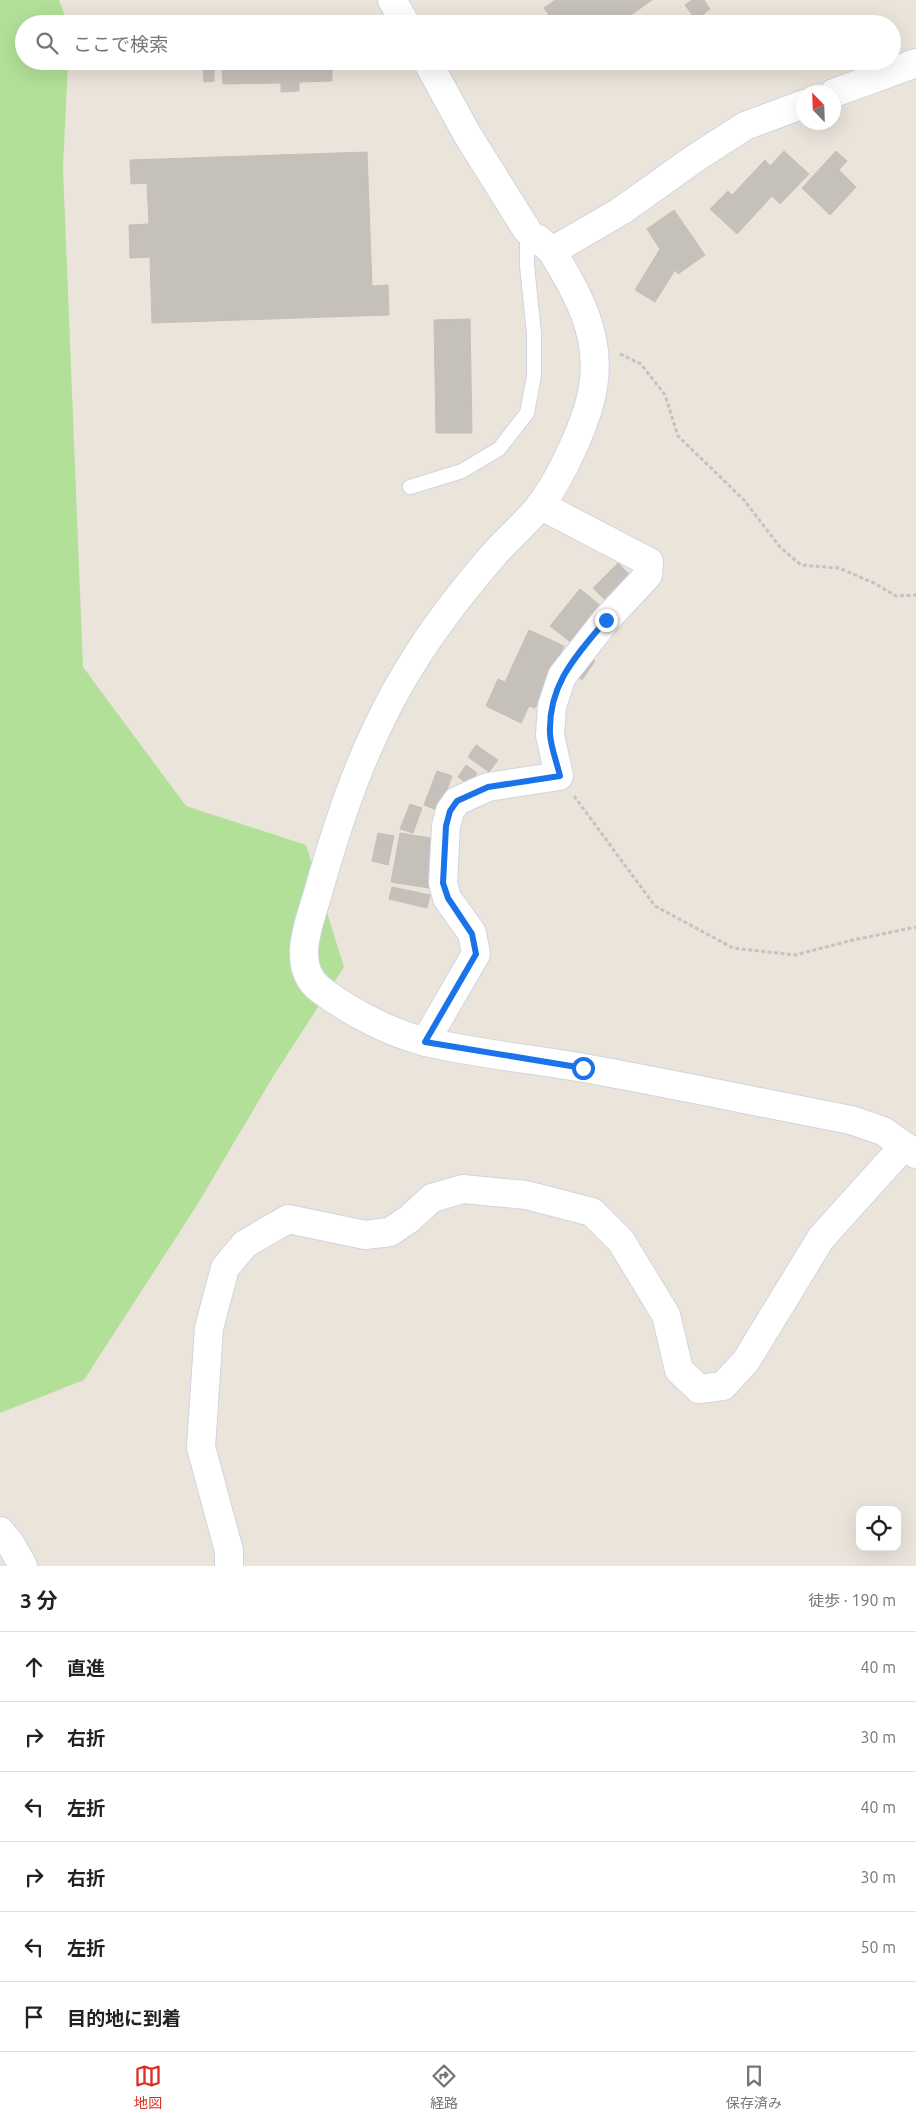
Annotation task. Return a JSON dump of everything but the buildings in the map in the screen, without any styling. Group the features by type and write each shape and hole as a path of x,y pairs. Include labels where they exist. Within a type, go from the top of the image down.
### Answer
{"street":[{"path":"392,0 401,15"},
{"path":"901,68 916,63"},
{"path":"229,1566 229,1551 202,1447 209,1328 225,1268 245,1244 288,1219 365,1235 390,1232 409,1219 432,1198 463,1189 526,1196 592,1212 621,1241 666,1315 679,1370 699,1389 723,1386 746,1362 821,1238 910,1150 883,1131 851,1120 583,1068 425,1042 373,1022 318,988 308,977 304,960 306,932 337,826 374,730 420,652 459,598 493,556 540,505 566,458 588,411 594,384 595,357 592,329 579,296 552,251 526,230 467,134 432,70"},
{"path":"841,90 897,70"},
{"path":"552,251 621,211 694,159 745,126 796,107"},
{"path":"425,1042 476,954 472,934 448,898 443,883 446,826 450,811 457,801 488,787 560,776 550,735 552,706 562,676 606,620 648,575 649,562 540,505"},
{"path":"0,1531 10,1543 23,1566"}],"lane":[{"path":"410,486 462,471 499,449 527,413 534,376 534,334 527,265 526,230"}],"path":[{"path":"595,357 617,352 641,364 665,395 678,436 744,500 780,547 802,565 839,568 874,583 896,596 916,595"},
{"path":"560,776 655,906 733,948 795,955 852,940 916,927"}],"green space":[{"path":"0,0 59,0 65,15 15,15 15,70 68,70 63,168 83,667 186,806 306,845 344,967 274,1075 197,1205 84,1380 0,1413"}],"route":[{"path":"583,1068 425,1042 476,954 472,934 448,898 443,883 446,826 450,811 457,801 488,787 560,776 550,735 552,706 562,676 606,620"}]}
